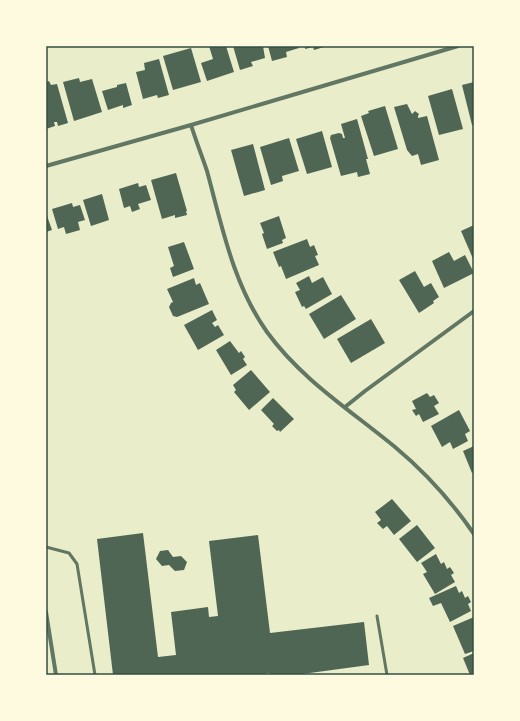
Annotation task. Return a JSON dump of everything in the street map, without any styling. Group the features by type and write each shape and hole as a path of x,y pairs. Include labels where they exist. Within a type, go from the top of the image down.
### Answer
{"street":[{"path":"46,166 458,46"},
{"path":"191,125 206,169 227,249 249,304 267,332 294,365 333,399 396,448 424,474 451,503 474,534"},
{"path":"345,407 474,311"},
{"path":"46,612 56,675"}],"lane":[{"path":"46,547 69,553 78,564 95,675"},
{"path":"377,616 387,675"}],"building":[{"path":"209,46 226,46 234,72 207,81 201,63 213,59"},
{"path":"233,46 263,46 265,58 251,62 253,66 240,70"},
{"path":"268,46 299,46 299,48 286,52 287,57 272,61"},
{"path":"305,46 327,46 314,50 313,47 305,49"},
{"path":"191,48 201,82 173,90 163,56"},
{"path":"159,59 169,95 158,98 157,95 143,99 136,72 145,70 144,63"},
{"path":"79,78 80,82 92,79 102,112 74,121 63,82"},
{"path":"49,81 51,85 57,84 68,123 58,126 57,122 54,122 55,126 46,129 46,82"},
{"path":"474,82 474,125 472,125 462,85"},
{"path":"126,83 132,105 123,108 123,105 108,110 102,91"},
{"path":"452,89 463,129 439,135 428,96"},
{"path":"407,104 412,114 415,111 419,114 418,118 427,116 439,160 421,165 418,154 412,156 407,150 394,107"},
{"path":"385,106 398,149 374,156 361,116 369,113 368,111"},
{"path":"357,119 368,159 366,159 370,174 358,177 357,172 341,176 330,138 331,135 339,133 342,134 343,138 345,138 341,124"},
{"path":"322,131 332,167 307,174 296,139"},
{"path":"289,138 299,171 282,176 283,181 271,185 260,147"},
{"path":"253,144 265,190 244,196 231,150"},
{"path":"176,173 187,215 175,218 175,215 162,219 151,180"},
{"path":"138,183 139,187 146,185 151,200 138,204 140,209 132,212 130,206 124,208 119,189"},
{"path":"102,194 109,220 91,226 83,200"},
{"path":"72,203 73,207 80,205 85,220 78,222 80,230 66,234 64,227 58,229 52,209"},
{"path":"46,213 52,230 46,232"},
{"path":"279,216 286,238 282,240 283,243 267,249 262,234 264,233 260,223"},
{"path":"474,225 474,261 461,231"},
{"path":"307,239 310,247 314,245 318,255 315,256 319,265 286,279 273,252"},
{"path":"184,242 194,269 173,277 170,268 174,266 168,247"},
{"path":"449,252 454,261 465,255 474,273 444,288 432,261"},
{"path":"415,271 424,287 431,283 439,297 433,301 434,303 419,313 399,280"},
{"path":"309,276 312,283 323,277 332,294 306,309 304,306 302,307 295,292 300,290 296,283"},
{"path":"194,278 196,285 200,283 209,304 177,317 173,316 169,307 173,302 167,289"},
{"path":"341,295 356,319 324,339 309,314"},
{"path":"212,310 217,320 212,323 215,327 218,325 224,335 198,350 184,325"},
{"path":"371,319 385,343 351,363 337,339"},
{"path":"230,341 239,353 241,351 245,357 243,359 247,365 231,375 216,350"},
{"path":"251,370 270,392 249,410 234,392 236,390 233,385"},
{"path":"427,393 430,397 434,395 439,403 434,406 439,414 423,422 419,414 416,416 412,410 416,409 412,401"},
{"path":"273,398 294,419 280,432 272,426 274,424 261,410"},
{"path":"459,410 470,431 465,434 468,441 453,449 450,442 442,447 431,426"},
{"path":"474,446 474,472 472,473 463,451"},
{"path":"392,499 411,521 394,535 387,526 383,529 377,523 381,520 375,512"},
{"path":"417,525 435,548 417,562 399,539"},
{"path":"143,533 158,657 176,655 171,612 208,607 209,617 218,616 209,541 258,535 270,633 364,622 369,665 295,675 270,675 270,673 259,675 113,675 97,539"},
{"path":"168,550 173,557 181,556 187,562 184,570 175,571 169,565 162,566 156,559 160,551"},
{"path":"436,554 441,564 444,562 447,569 450,567 454,573 451,575 455,582 435,594 423,574 427,572 421,563"},
{"path":"456,586 459,593 462,591 465,598 468,596 471,602 468,604 471,611 450,622 441,603 433,606 429,598"},
{"path":"474,617 474,651 465,654 453,626"},
{"path":"474,653 474,675 470,675 463,658"}]}
